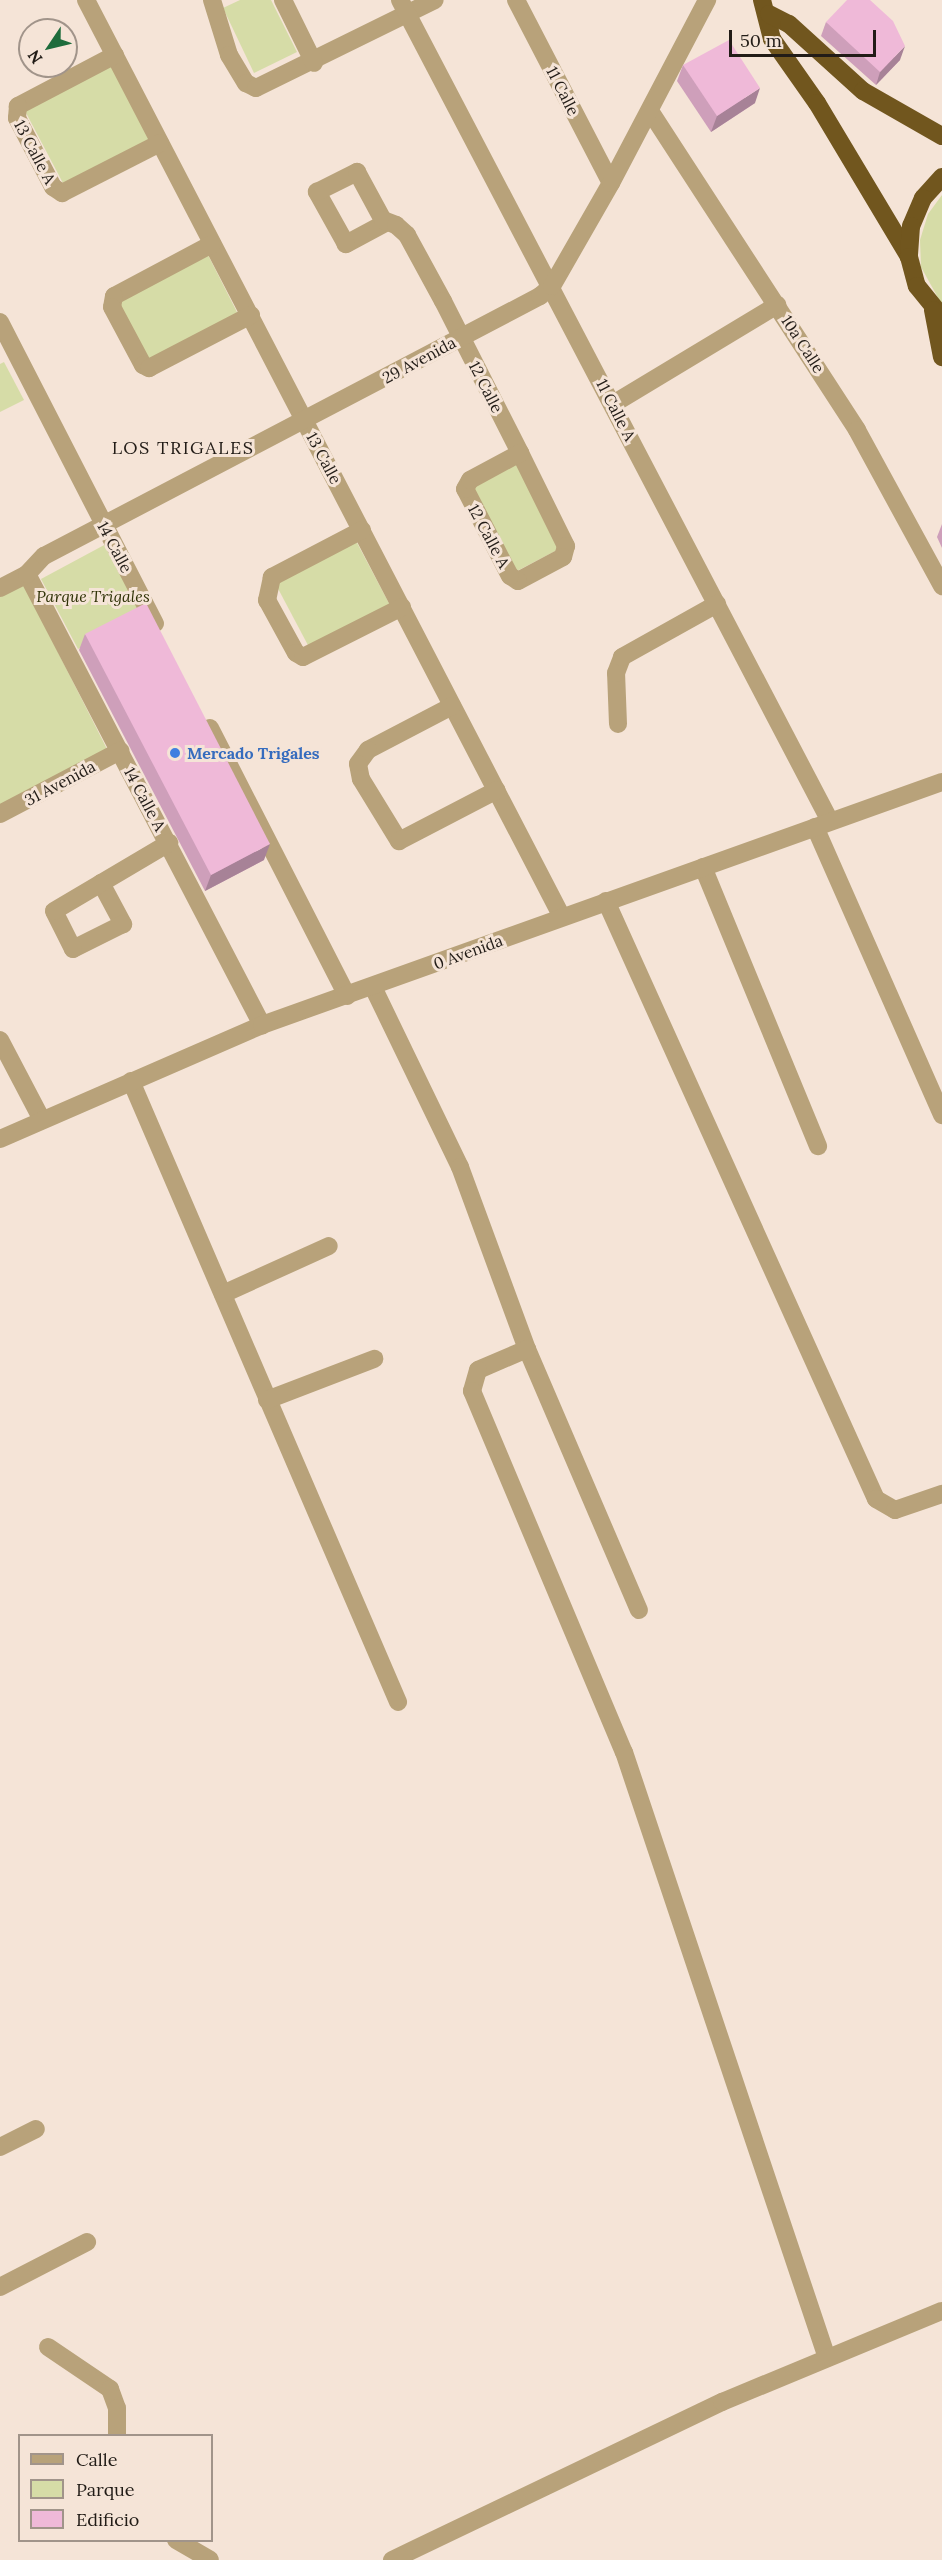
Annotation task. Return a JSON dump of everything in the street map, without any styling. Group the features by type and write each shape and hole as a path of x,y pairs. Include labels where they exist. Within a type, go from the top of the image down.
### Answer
{"highway":[{"path":"766,7 789,24 863,91 942,136"},
{"path":"766,7 772,39 823,111 909,257 917,286 938,313 942,357"},
{"path":"909,257 915,216 942,177"}],"street":[{"name":"13 Calle","path":"86,0 562,917"},
{"path":"212,0 229,55 253,87 314,63 403,7 435,0"},
{"path":"283,0 314,63"},
{"name":"11 Calle","path":"516,0 611,183"},
{"path":"552,286 611,183 707,0"},
{"name":"11 Calle A","path":"403,7 552,286 717,604 823,824 942,1114"},
{"name":"13 Calle A","path":"115,55 15,110 59,192 160,143"},
{"name":"10a Calle","path":"650,111 857,430 942,586"},
{"name":"12 Calle","path":"387,222 346,244 317,192 355,171 387,222 407,235 461,338 520,453 566,552 518,581"},
{"path":"212,244 118,292 111,301 149,368 251,315"},
{"name":"29 Avenida","path":"0,588 27,574 44,556 305,421 461,338 552,286"},
{"path":"613,404 777,305"},
{"name":"14 Calle","path":"0,322 5,347 165,642"},
{"name":"12 Calle A","path":"518,581 510,576 465,487 520,453"},
{"path":"362,530 267,585 267,600 300,656 402,607"},
{"name":"14 Calle A","path":"27,574 262,1025"},
{"path":"618,724 618,664 630,650 717,604"},
{"path":"198,705 347,996"},
{"path":"452,706 369,750 358,764 361,779 399,841 497,790"},
{"name":"31 Avenida","path":"0,814 120,752"},
{"name":"0 Avenida","path":"0,1139 262,1025 823,824 940,787"},
{"path":"101,884 123,924 74,949 54,911 101,884 109,874 169,843"},
{"path":"703,867 818,1146"},
{"path":"606,901 876,1498 895,1510 942,1494"},
{"path":"373,987 460,1167 527,1349 639,1610"},
{"path":"0,1040 42,1120"},
{"path":"131,1081 398,1702"},
{"path":"223,1294 329,1246"},
{"path":"527,1349 478,1370 472,1391 624,1752 827,2358"},
{"path":"267,1400 374,1359"},
{"path":"0,2147 36,2129"},
{"path":"0,2287 87,2242"},
{"path":"392,2560 648,2436 942,2311"},
{"path":"48,2347 110,2388 117,2408 117,2434"},
{"path":"178,2542 210,2560"}],"green space":[{"path":"240,0 271,0 297,52 254,73 223,8"},
{"path":"112,66 151,141 65,187 25,111"},
{"path":"942,195 942,305 921,267 920,240 928,214"},
{"path":"208,255 239,316 146,364 115,303"},
{"path":"4,362 24,400 0,412 0,364"},
{"path":"516,462 561,548 515,572 470,486"},
{"path":"355,539 391,607 310,649 274,581"},
{"name":"Parque Trigales","path":"108,543 145,613 78,649 41,579"},
{"path":"24,585 109,753 0,808 0,597"}],"building":[{"path":"847,0 870,0 893,21 905,46 880,72 826,22"},
{"path":"729,40 760,88 717,116 683,65"},
{"name":"Mercado Trigales","path":"146,603 270,844 211,875 85,634"}],"place":[{"name":"Mercado Trigales","path":"175,753"}],"district":[{"name":"LOS TRIGALES","path":"183,448"}]}
